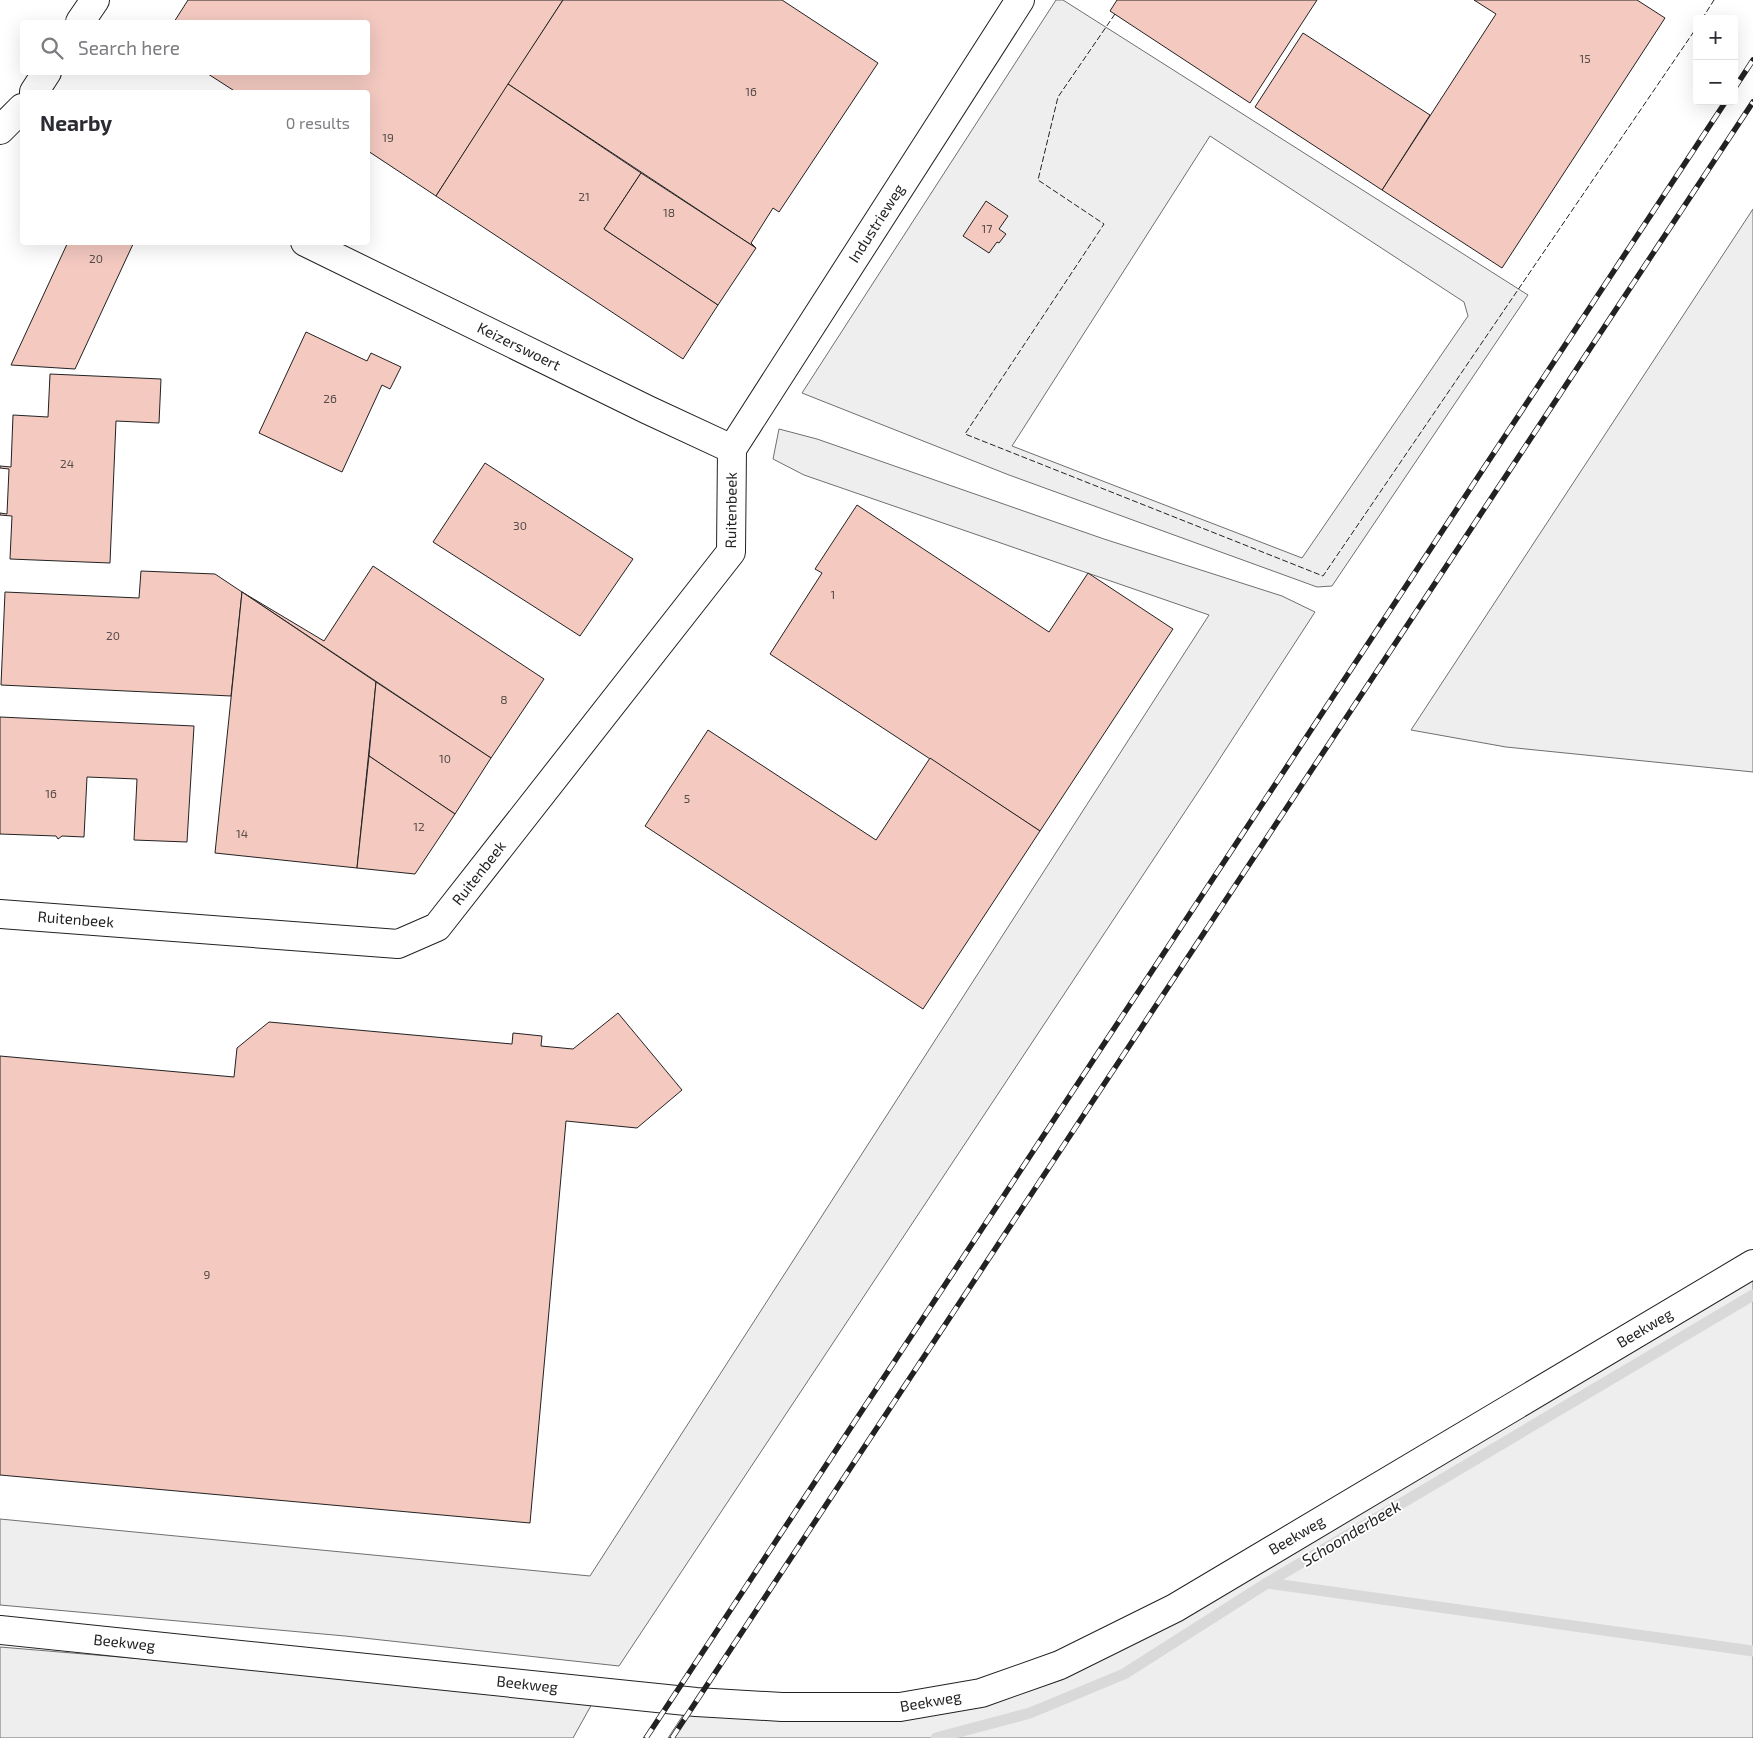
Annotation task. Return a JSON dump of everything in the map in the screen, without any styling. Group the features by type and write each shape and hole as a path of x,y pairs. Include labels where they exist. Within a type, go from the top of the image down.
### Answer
{"street":[{"path":"81,20 95,0"},
{"name":"Industrieweg","path":"732,449 1020,0"},
{"path":"35,90 45,75"},
{"path":"0,105 20,107"},
{"path":"0,130 20,109"},
{"name":"Keizerswoert","path":"311,245 732,449"},
{"name":"Ruitenbeek","path":"0,914 398,944 437,927 731,552 732,449"},
{"name":"Beekweg","path":"0,1630 706,1703 782,1707 900,1707 981,1692 1060,1666 1175,1608 1753,1264"}],"shaded area":[{"path":"1056,0 1063,0 1528,295 1332,586 1317,587 1009,475 802,393","holes":["1210,136 1464,302 1468,316 1302,558 1012,446"]},
{"path":"1753,209 1753,772 1506,747 1411,730"},
{"path":"779,429 817,439 1104,539 1282,596 1315,612 1202,786 619,1666 345,1636 0,1605 0,1519 590,1576 1209,615 804,475 773,459"},
{"path":"1753,1270 1753,1738 668,1738 689,1706 994,1702 1061,1680 1156,1629"},
{"path":"0,1647 204,1664 593,1702 573,1738 0,1738"}],"building":[{"path":"188,0 563,0 436,196 370,152 370,90 233,90 210,75 370,75 370,20 175,20"},
{"path":"563,0 782,0 878,63 779,212 773,208 751,243 756,248 508,84"},
{"path":"1117,0 1317,0 1250,103 1110,11"},
{"path":"1474,0 1637,0 1665,18 1502,268 1382,190 1496,14"},
{"path":"1303,33 1430,115 1382,190 1255,107"},
{"path":"508,84 641,173 604,229 718,305 683,359 436,196"},
{"path":"641,173 756,248 718,305 604,229"},
{"path":"986,201 1008,216 999,229 1006,234 989,253 963,236"},
{"path":"67,245 133,245 75,369 11,365"},
{"path":"306,332 367,361 371,353 401,367 390,389 382,385 342,472 259,433"},
{"path":"50,374 161,379 159,423 116,421 110,563 10,559 12,516 0,515 0,513 7,514 9,469 0,468 0,466 11,467 13,415 48,417"},
{"path":"485,463 633,559 580,636 433,542"},
{"path":"857,505 1049,632 1088,573 1173,629 1040,831 770,654 822,573 815,569"},
{"path":"373,566 544,679 491,758 242,592 324,641"},
{"path":"141,571 215,574 242,592 231,696 1,685 5,592 139,598"},
{"path":"242,592 376,682 357,868 215,853"},
{"path":"376,682 491,758 455,814 369,756"},
{"path":"0,717 194,726 187,842 134,840 137,779 87,777 84,837 62,836 58,839 56,836 0,834"},
{"path":"708,730 876,840 930,758 1040,831 923,1009 645,826"},
{"path":"369,756 455,814 415,874 357,868"},
{"path":"618,1013 682,1090 637,1128 566,1121 530,1523 0,1475 0,1056 234,1077 237,1048 269,1022 512,1044 513,1033 542,1036 541,1046 573,1049"}],"waterway":[{"name":"Schoonderbeek","path":"936,1738 1030,1713 1124,1674 1267,1583 1753,1295"},
{"path":"1267,1583 1753,1651"}],"railway":[{"path":"1738,83 1753,60"},
{"path":"672,1738 1753,102"},
{"path":"646,1738 1723,105"}],"fence":[{"path":"1705,15 1714,0"},
{"path":"1115,14 1058,97 1038,180 1104,224 965,434 1323,576 1693,33"}]}
